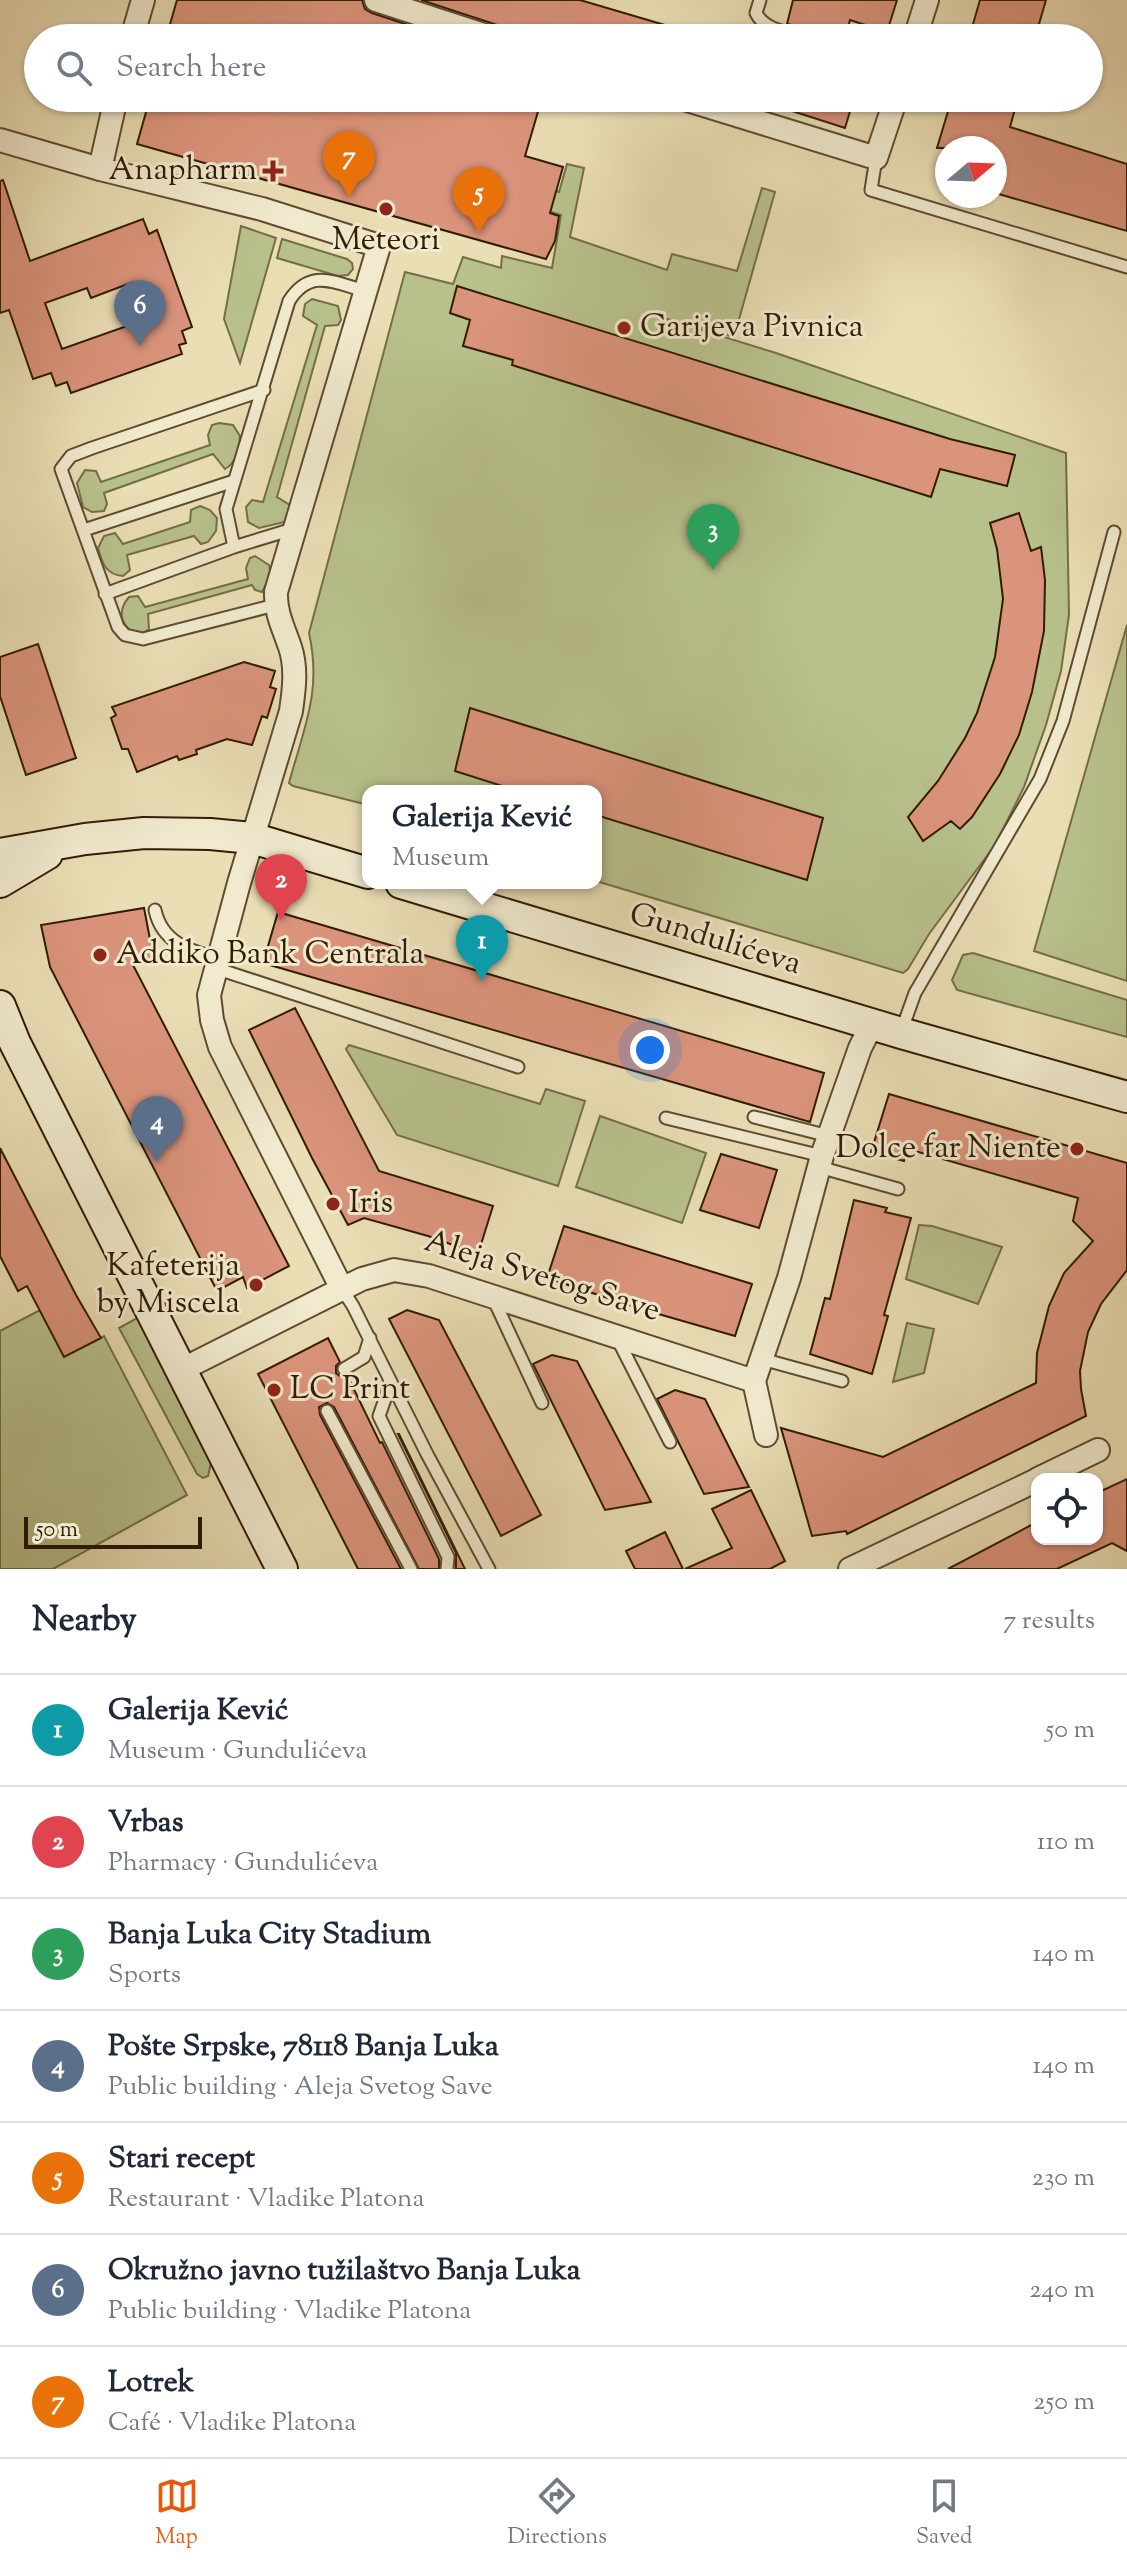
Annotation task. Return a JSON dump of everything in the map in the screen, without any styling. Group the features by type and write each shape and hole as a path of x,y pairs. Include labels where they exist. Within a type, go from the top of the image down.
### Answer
{"street":[{"path":"136,24 143,0"},
{"path":"376,0 450,24"},
{"path":"919,24 927,0"},
{"path":"100,169 113,112"},
{"path":"726,112 876,158 891,112"},
{"path":"0,140 100,169 262,209 379,246 279,583 275,605 291,650 295,688 209,995 209,1008 220,1047 342,1289"},
{"path":"0,854 78,840 169,833 252,838 362,871"},
{"path":"0,882 33,861 78,840"},
{"name":"Gundulićeva","path":"421,889 901,1033 1127,1097"},
{"path":"0,1006 8,1032 183,1369 282,1569"},
{"path":"766,1435 754,1381 789,1278 823,1153 860,1048 872,1024"},
{"name":"Aleja Svetog Save","path":"183,1369 362,1279 394,1270 429,1276 754,1381"},
{"path":"1050,1473 1098,1450"},
{"path":"850,1569 1031,1482"}],"lane":[{"path":"760,0 756,13 765,24"},
{"path":"876,158 871,190 1127,267"},
{"path":"234,547 226,509 289,301 304,282 315,279 365,291"},
{"path":"264,390 71,456 61,469 118,627 134,639 154,637 275,605"},
{"path":"84,530 234,481"},
{"path":"105,594 296,527"},
{"path":"901,1033 915,993 1040,779 1063,721 1114,532"},
{"path":"155,910 158,922 174,941 219,964 518,1067"},
{"path":"754,1117 898,1189"},
{"path":"666,1118 823,1153"},
{"path":"342,1289 489,1569"},
{"path":"493,1297 542,1403"},
{"path":"617,1337 670,1442"},
{"path":"344,1369 364,1357 370,1338"},
{"path":"762,1359 842,1381"},
{"path":"391,1382 379,1416 448,1557 447,1569"},
{"path":"327,1411 411,1569"}],"green space":[{"path":"567,164 584,168 570,237 667,270 672,254 737,271 762,188 775,192 734,337 656,316 776,353 1066,453 1069,615 1061,671 1046,725 1024,787 995,845 903,973 602,883 602,785 362,785 362,803 289,783 310,709 313,673 309,633 405,272 453,284 463,257 501,268 502,256 552,268 561,215 515,201 518,181 559,192"},
{"path":"241,226 276,238 240,363 224,319"},
{"path":"282,239 347,259 353,269 348,275 338,276 277,258"},
{"path":"312,299 338,306 341,320 338,325 325,326 277,497 290,505 289,518 259,528 248,522 246,507 252,500 263,502 317,325 303,316 305,304"},
{"path":"212,425 233,425 240,436 235,459 225,469 213,454 104,493 107,504 104,511 92,512 83,507 77,483 85,470 96,471 101,482 210,445 208,435"},
{"path":"200,506 210,510 217,518 216,531 208,542 201,544 194,536 127,555 130,570 123,576 112,573 101,559 98,548 104,536 115,533 123,544 190,522 191,510"},
{"path":"255,556 269,565 271,575 262,592 252,585 148,614 149,629 141,635 125,625 122,614 129,597 138,596 145,607 248,579 246,568 250,558"},
{"path":"1127,625 1127,981 1034,951"},
{"path":"973,953 1127,1000 1127,1037 957,990 952,980 963,955"},
{"path":"349,1045 540,1104 546,1089 585,1101 558,1186 397,1135 346,1049"},
{"path":"600,1116 706,1153 682,1223 576,1187"},
{"path":"919,1225 1002,1247 978,1304 906,1279"},
{"path":"40,1310 64,1357 104,1336 187,1495 53,1569 0,1569 0,1331"},
{"path":"139,1317 207,1450 211,1463 208,1476 203,1478 197,1474 119,1328"},
{"path":"907,1323 934,1329 924,1373 893,1382"}],"building":[{"path":"177,0 362,0 365,9 372,13 405,24 170,24"},
{"path":"421,0 580,0 661,24 494,24"},
{"path":"793,0 897,0 890,24 862,24 850,20 849,24 787,24"},
{"path":"980,0 1046,0 1039,24 973,24"},
{"path":"146,112 538,112 525,156 563,167 550,213 559,216 555,241 546,259 137,144"},
{"path":"795,112 850,112 845,128"},
{"path":"948,112 1014,112 1010,127 1127,164 1127,231 1007,196 1007,136 941,136"},
{"path":"3,180 30,261 143,219 149,234 157,230 192,327 182,331 186,343 179,345 182,354 71,393 67,382 56,386 51,373 33,379 9,310 0,313 0,181","holes":["133,282 147,319 62,349 45,303 87,288 91,298"]},
{"path":"457,286 950,439 1015,455 1007,486 940,469 931,497 512,365 513,360 463,346 470,320 450,313"},
{"path":"1019,513 1031,551 1041,547 1045,580 1044,631 1032,692 1019,735 1000,774 972,817 960,829 951,821 923,841 908,817 938,781 965,738 977,713 995,657 1003,599 997,549 990,523"},
{"path":"38,644 76,758 26,775 0,696 0,657"},
{"path":"244,662 275,671 270,687 276,689 267,718 262,716 252,745 227,739 196,750 197,754 179,760 177,756 137,772 128,749 122,749 111,718 116,715 112,707"},
{"path":"470,708 823,818 807,880 602,817 602,785 499,785 455,771"},
{"path":"144,908 154,960 133,965 289,1266 247,1288 243,1277 217,1291 50,967 41,925"},
{"path":"278,912 824,1073 810,1122 263,963"},
{"path":"295,1008 379,1171 493,1206 478,1254 364,1218 348,1225 249,1030"},
{"path":"889,1094 1127,1163 1127,1270 1101,1304 1088,1332 1080,1371 1086,1416 847,1534 846,1531 812,1536 781,1428 883,1457 1036,1383 1037,1353 1049,1306 1064,1273 1093,1241 1073,1221 1078,1198 908,1149 904,1161 871,1152"},
{"path":"0,1148 101,1338 64,1357 27,1286 18,1291 0,1256"},
{"path":"721,1154 777,1170 759,1228 700,1210"},
{"path":"854,1200 911,1218 884,1315 888,1316 872,1374 810,1354 825,1298 830,1299"},
{"path":"564,1226 752,1284 735,1336 547,1278"},
{"path":"407,1310 439,1320 541,1515 501,1536 389,1319"},
{"path":"328,1338 340,1362 336,1373 348,1377 439,1559 439,1569 419,1569 334,1407 327,1403 319,1407 320,1415 401,1569 358,1569 258,1374"},
{"path":"552,1355 577,1361 651,1502 605,1510 533,1364"},
{"path":"675,1390 705,1399 749,1487 704,1494 657,1399"},
{"path":"398,1434 465,1569 456,1569 456,1553"},
{"path":"1127,1479 1127,1551 1112,1543 1057,1569 948,1569 1031,1525 1031,1545 1103,1545 1103,1490"},
{"path":"751,1490 785,1561 770,1569 685,1569 732,1548 712,1509"},
{"path":"665,1532 683,1569 635,1569 626,1551"}],"place":[{"name":"Anapharm","path":"273,171"},
{"name":"Lotrek","path":"349,197"},
{"name":"Meteori","path":"386,209"},
{"name":"Stari recept","path":"479,233"},
{"name":"Garijeva Pivnica","path":"624,328"},
{"name":"Okružno javno tužilaštvo Banja Luka","path":"140,346"},
{"name":"Banja Luka City Stadium","path":"713,570"},
{"name":"Vrbas","path":"281,920"},
{"name":"Addiko Bank Centrala","path":"100,955"},
{"name":"Galerija Kević","path":"482,981"},
{"name":"Dolce far Niente","path":"1077,1149"},
{"name":"Pošte Srpske, 78118 Banja Luka","path":"157,1162"},
{"name":"Iris","path":"333,1204"},
{"name":"Kafeterija by Miscela","path":"256,1285"},
{"name":"LC Print","path":"274,1390"}]}
